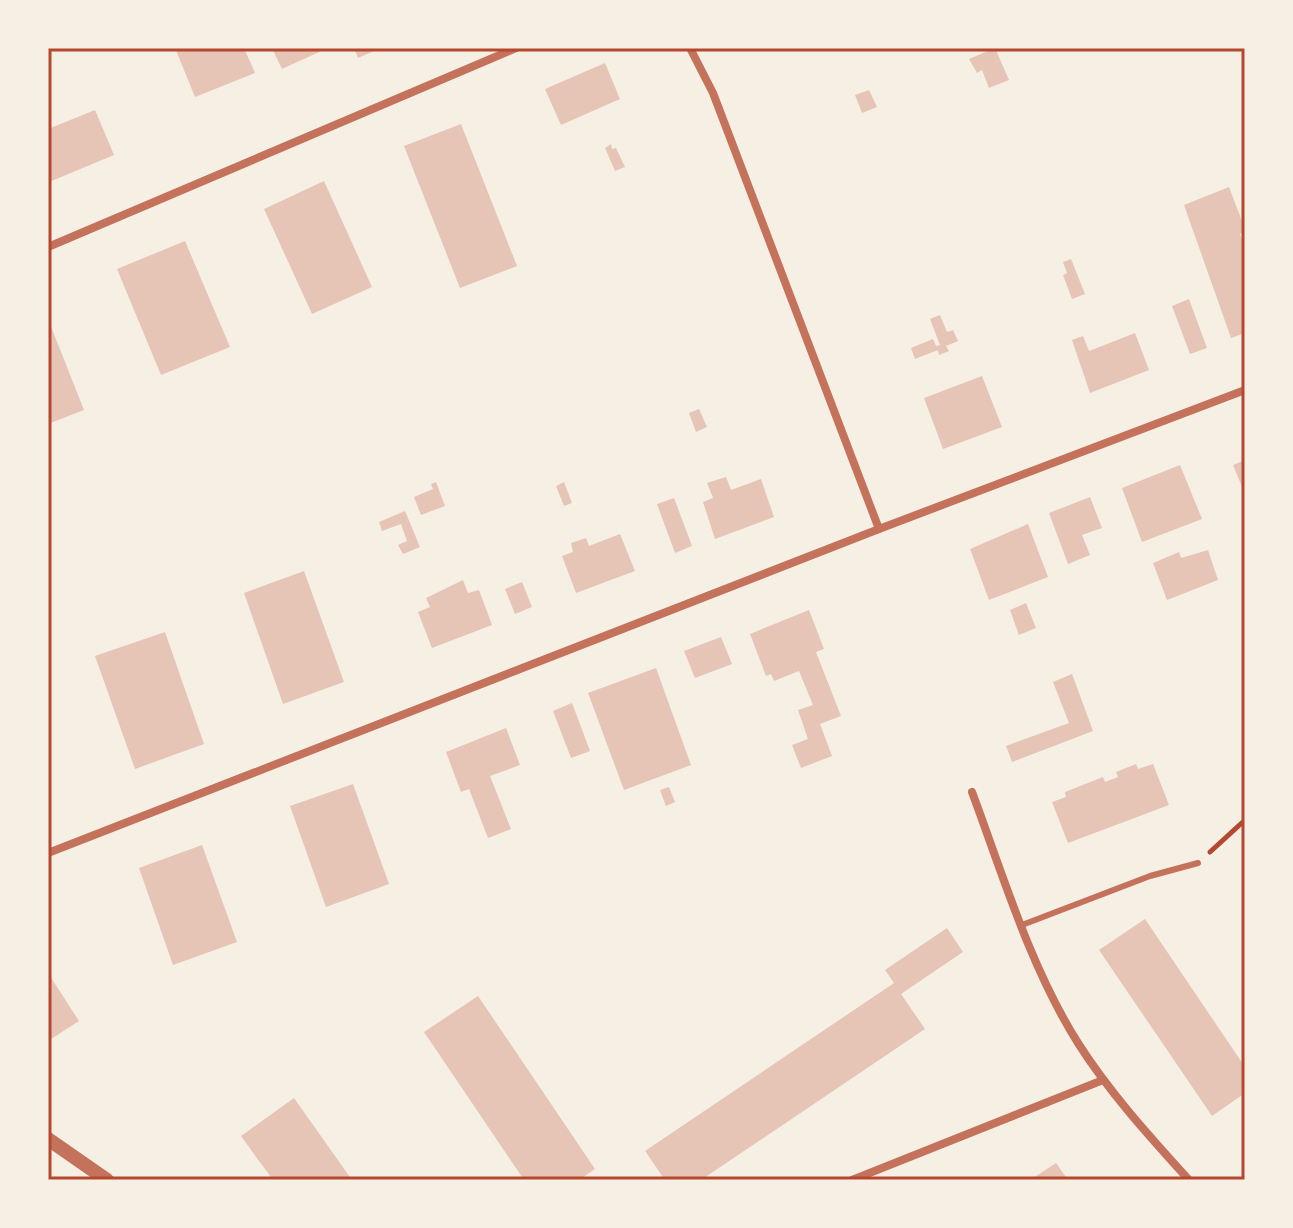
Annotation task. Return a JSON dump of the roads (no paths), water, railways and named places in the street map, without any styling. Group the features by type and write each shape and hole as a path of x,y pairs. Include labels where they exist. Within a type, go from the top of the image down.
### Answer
{"street":[{"path":"48,247 516,48"},
{"path":"690,48 713,93 879,529"},
{"path":"48,853 1245,390"},
{"path":"972,792 1045,980 1077,1041 1103,1080 1189,1180"},
{"path":"852,1180 1103,1080"},
{"path":"48,1139 107,1180"}],"lane":[{"path":"1022,925 1150,876 1198,863"}]}
